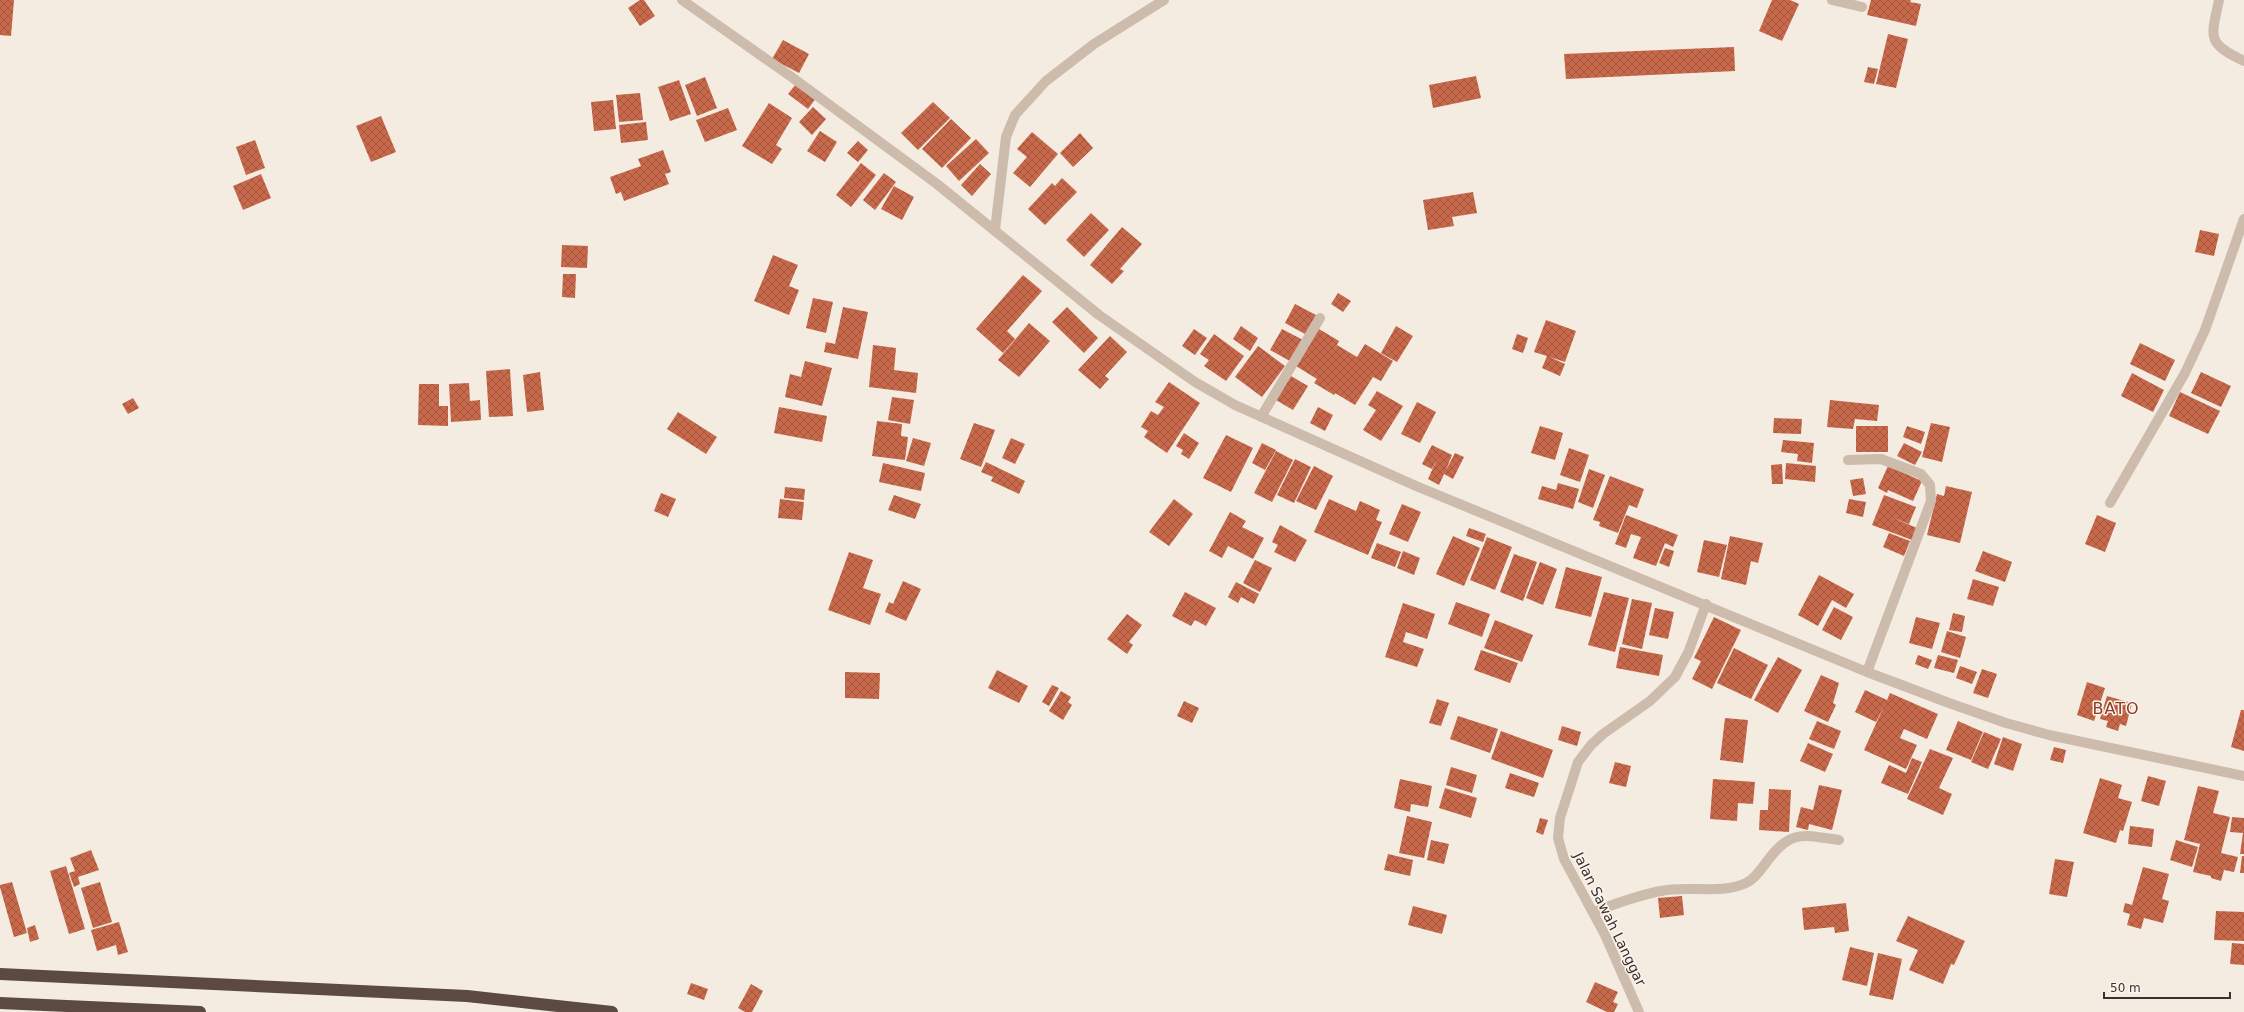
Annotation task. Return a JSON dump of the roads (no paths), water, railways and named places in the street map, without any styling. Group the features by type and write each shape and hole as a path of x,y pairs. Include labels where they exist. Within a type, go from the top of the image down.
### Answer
{"highway":[{"path":"0,974 467,996 612,1012"},
{"path":"0,1003 200,1012"}],"street":[{"path":"682,0 868,132 995,230 1099,315 1195,382 1261,417 1416,486 1706,604 1867,672 2006,723 2049,735 2244,776"},
{"path":"995,230 1006,137 1014,115 1046,81 1088,48 1164,0"},
{"path":"1832,0 1862,7"},
{"path":"2219,0 2213,36 2217,44 2224,51 2244,60"},
{"path":"2110,503 2185,373 2205,330 2244,219"},
{"path":"1261,417 1320,318"},
{"path":"1848,460 1881,459 1921,474 1926,478 1931,493 1931,501 1867,672"},
{"name":"Jalan Sawah Langgar","path":"1639,1012 1615,956 1564,859 1558,838 1560,818 1578,762 1603,734 1650,702 1675,677 1688,653 1706,604"},
{"path":"1593,912 1661,890 1728,888 1746,883 1759,872 1780,845 1792,837 1809,835 1839,840"}],"district":[{"name":"BATO","path":"2116,708"}]}
